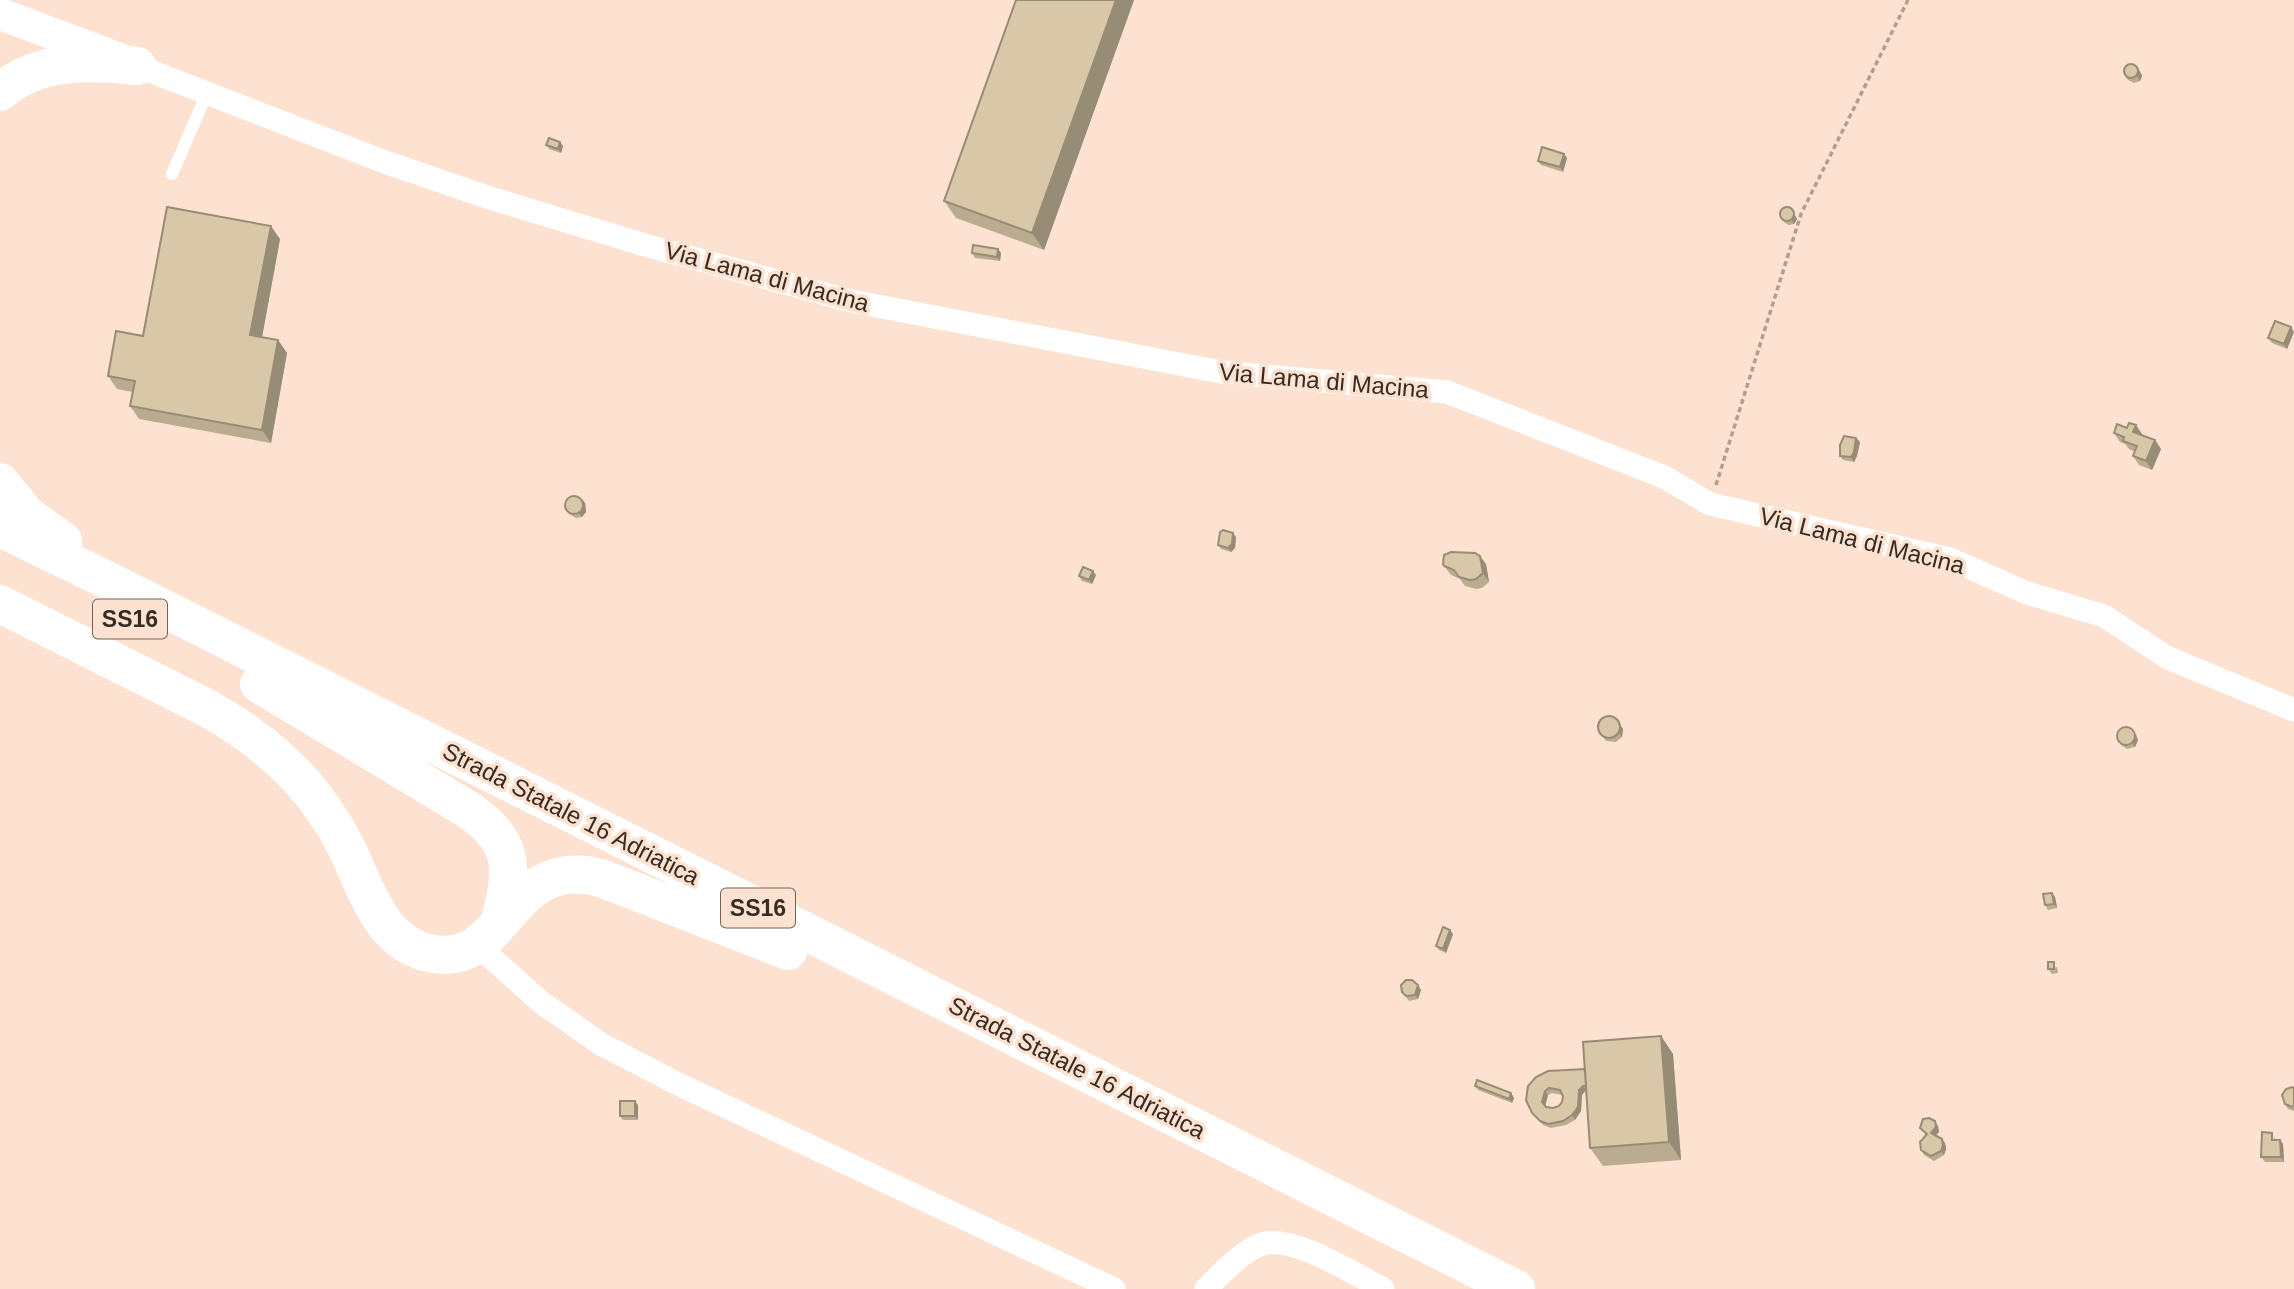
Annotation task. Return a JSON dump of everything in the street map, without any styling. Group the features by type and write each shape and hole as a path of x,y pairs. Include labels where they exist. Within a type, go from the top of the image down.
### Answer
{"highway":[{"path":"0,92 19,78 48,67 83,63 137,66"},
{"name":"SS16","path":"0,482 17,504 46,530 214,634"},
{"name":"Strada Statale 16 Adriatica","path":"0,528 1516,1289"},
{"name":"Strada Statale 16 Adriatica","path":"0,554 1461,1289"},
{"name":"SS16","path":"0,604 207,708 240,727 270,750 294,773 331,820 376,911 404,942 421,951 441,955 461,953 488,933 541,883 559,876 582,874 601,878 788,951"},
{"name":"SS16","path":"259,684 467,809 488,825 504,844 510,862 507,891 488,933"}],"street":[{"path":"0,14 137,66"},
{"name":"Via Lama di Macina","path":"137,66 394,165 541,214 851,301 1221,373 1447,392 1664,477 1710,504 1951,559 2027,593 2104,616 2168,658 2294,710"},
{"path":"488,933 542,1003 601,1044 678,1084 1114,1289"},
{"path":"1206,1289 1234,1262 1262,1243 1286,1244 1313,1252 1383,1289"}],"lane":[{"path":"172,174 207,93"}],"path":[{"path":"1710,504 1801,214 1908,0"}],"building":[{"path":"1016,0 1116,0 1032,233 944,201"},
{"path":"2128,64 2134,64 2138,71 2134,78 2128,78 2124,74 2124,68"},
{"path":"549,138 560,142 558,149 546,145"},
{"path":"1542,147 1564,154 1560,167 1538,161"},
{"path":"167,207 271,226 250,335 278,340 262,430 130,406 135,381 108,376 116,331 143,336"},
{"path":"1787,207 1792,209 1792,219 1787,221 1782,219 1780,214 1782,209"},
{"path":"973,245 998,249 997,257 972,253"},
{"path":"2275,321 2291,327 2284,344 2268,338"},
{"path":"2129,423 2136,425 2133,432 2155,440 2146,461 2133,456 2137,446 2123,441 2124,437 2114,433 2117,424 2127,428"},
{"path":"1844,436 1856,438 1851,457 1840,456 1840,445"},
{"path":"574,496 580,499 583,505 580,511 574,514 568,511 565,505 568,499"},
{"path":"1223,530 1233,533 1232,544 1228,548 1218,545 1220,532"},
{"path":"1451,552 1475,553 1480,556 1483,573 1470,580 1459,577 1454,570 1443,564 1444,555"},
{"path":"1083,567 1093,571 1089,580 1079,576"},
{"path":"1609,716 1617,719 1620,727 1617,735 1609,738 1601,735 1598,727 1601,719"},
{"path":"2126,727 2132,730 2135,736 2132,742 2126,745 2120,742 2117,736 2120,730"},
{"path":"2052,893 2054,904 2045,905 2043,894"},
{"path":"1443,927 1450,930 1443,949 1436,946"},
{"path":"2048,962 2054,962 2054,969 2048,969"},
{"path":"1406,980 1412,980 1418,985 1415,995 1406,996 1402,992 1401,985"},
{"path":"1661,1036 1669,1142 1590,1148 1583,1042"},
{"path":"1585,1069 1586,1086 1579,1090 1578,1107 1572,1115 1563,1121 1548,1124 1532,1113 1526,1100 1528,1086 1536,1077 1548,1071","holes":["1549,1088 1560,1090 1563,1096 1559,1106 1546,1107 1542,1102 1545,1091"]},
{"path":"1477,1080 1511,1093 1509,1099 1475,1086"},
{"path":"2292,1087 2292,1107 2285,1104 2282,1095 2286,1089"},
{"path":"620,1101 635,1101 635,1116 620,1116"},
{"path":"1923,1119 1935,1121 1936,1127 1931,1133 1942,1139 1943,1145 1941,1151 1931,1156 1921,1150 1920,1142 1927,1134 1920,1128"},
{"path":"2262,1132 2272,1133 2272,1140 2280,1140 2281,1157 2261,1157"}]}
